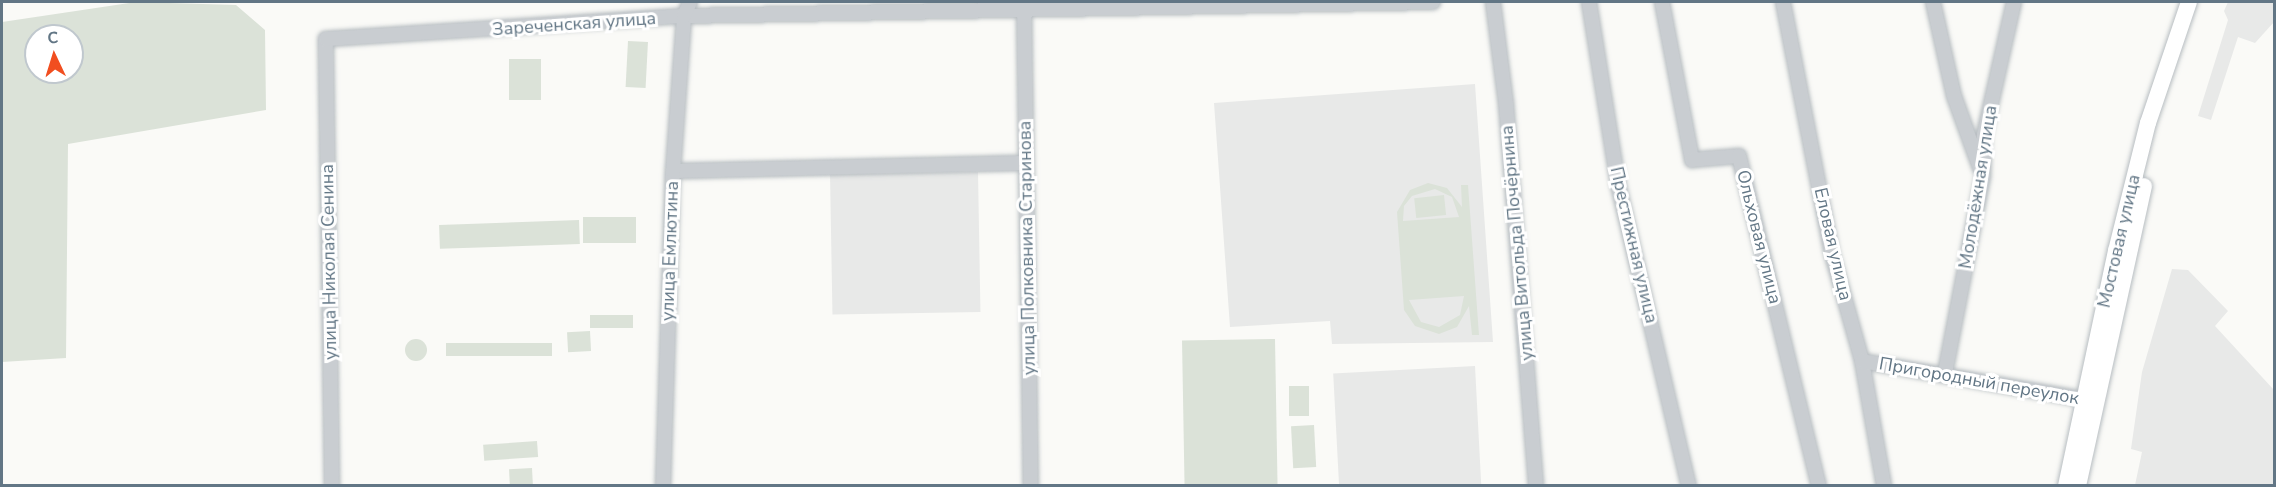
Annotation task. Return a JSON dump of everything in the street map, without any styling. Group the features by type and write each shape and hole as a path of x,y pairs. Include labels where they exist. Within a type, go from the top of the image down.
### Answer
{"main road":[{"name":"Мостовая улица","path":"2078,486 2090,400 2148,123 2189,2"},
{"name":"Мостовая улица","path":"2066,486 2090,400 2158,128 2199,2"}],"street":[{"name":"улица Емлютина","path":"663,486 673,171 684,16 690,2"},
{"name":"Зареченская улица","path":"326,39 684,16 1024,6 1433,2"},
{"name":"улица Витольда Почёрнина","path":"1493,2 1506,104 1536,486"},
{"name":"Престижная улица","path":"1589,2 1618,184 1689,486"},
{"name":"Ольховая улица","path":"1662,2 1692,160 1739,156 1819,486"},
{"name":"Еловая улица","path":"1783,2 1832,255 1862,360 1884,486"},
{"path":"1933,2 1954,96 1983,176"},
{"name":"Молодёжная улица","path":"1945,373 1983,176 1984,135 2014,2"},
{"name":"улица Полковника Старинова","path":"1024,6 1031,486"},
{"name":"улица Николая Сенина","path":"326,39 332,486"},
{"path":"673,171 1026,163"},
{"name":"Пригородный переулок","path":"1862,360 2090,400"}],"shaded area":[{"path":"136,2 236,5 265,30 266,110 68,144 66,358 2,362 2,22"},
{"path":"2228,2 2274,2 2274,22 2255,43 2238,37 2211,120 2198,116 2228,20 2224,11"},
{"path":"628,41 648,42 646,88 626,87"},
{"path":"509,59 541,59 541,100 509,100"},
{"path":"1475,84 1493,342 1332,344 1330,321 1230,327 1214,103"},
{"path":"978,172 980,312 832,315 830,175"},
{"path":"1428,183 1447,188 1462,207 1461,185 1468,185 1479,335 1472,335 1469,306 1457,327 1439,334 1415,326 1404,310 1397,212 1410,190","holes":["1435,189 1452,197 1459,217 1403,221 1404,206 1412,196","1464,296 1460,315 1439,327 1421,322 1409,300"]},
{"path":"1444,195 1446,215 1416,218 1414,198"},
{"path":"583,217 636,217 636,243 583,243"},
{"path":"579,220 580,244 440,249 439,225"},
{"path":"2172,269 2188,270 2228,311 2215,326 2274,390 2274,485 2135,485 2142,452 2131,449 2142,372"},
{"path":"590,315 633,315 633,328 590,328"},
{"path":"590,331 591,351 568,352 567,332"},
{"path":"412,339 420,339 427,346 427,354 420,361 412,361 405,354 405,346"},
{"path":"1275,339 1278,484 1185,486 1182,341"},
{"path":"446,343 552,343 552,356 446,356"},
{"path":"1475,366 1481,485 1339,486 1333,373"},
{"path":"1289,386 1309,386 1309,416 1289,416"},
{"path":"1314,425 1316,467 1293,468 1291,426"},
{"path":"537,441 538,457 484,461 483,445"},
{"path":"532,468 533,485 510,486 509,469"}]}
